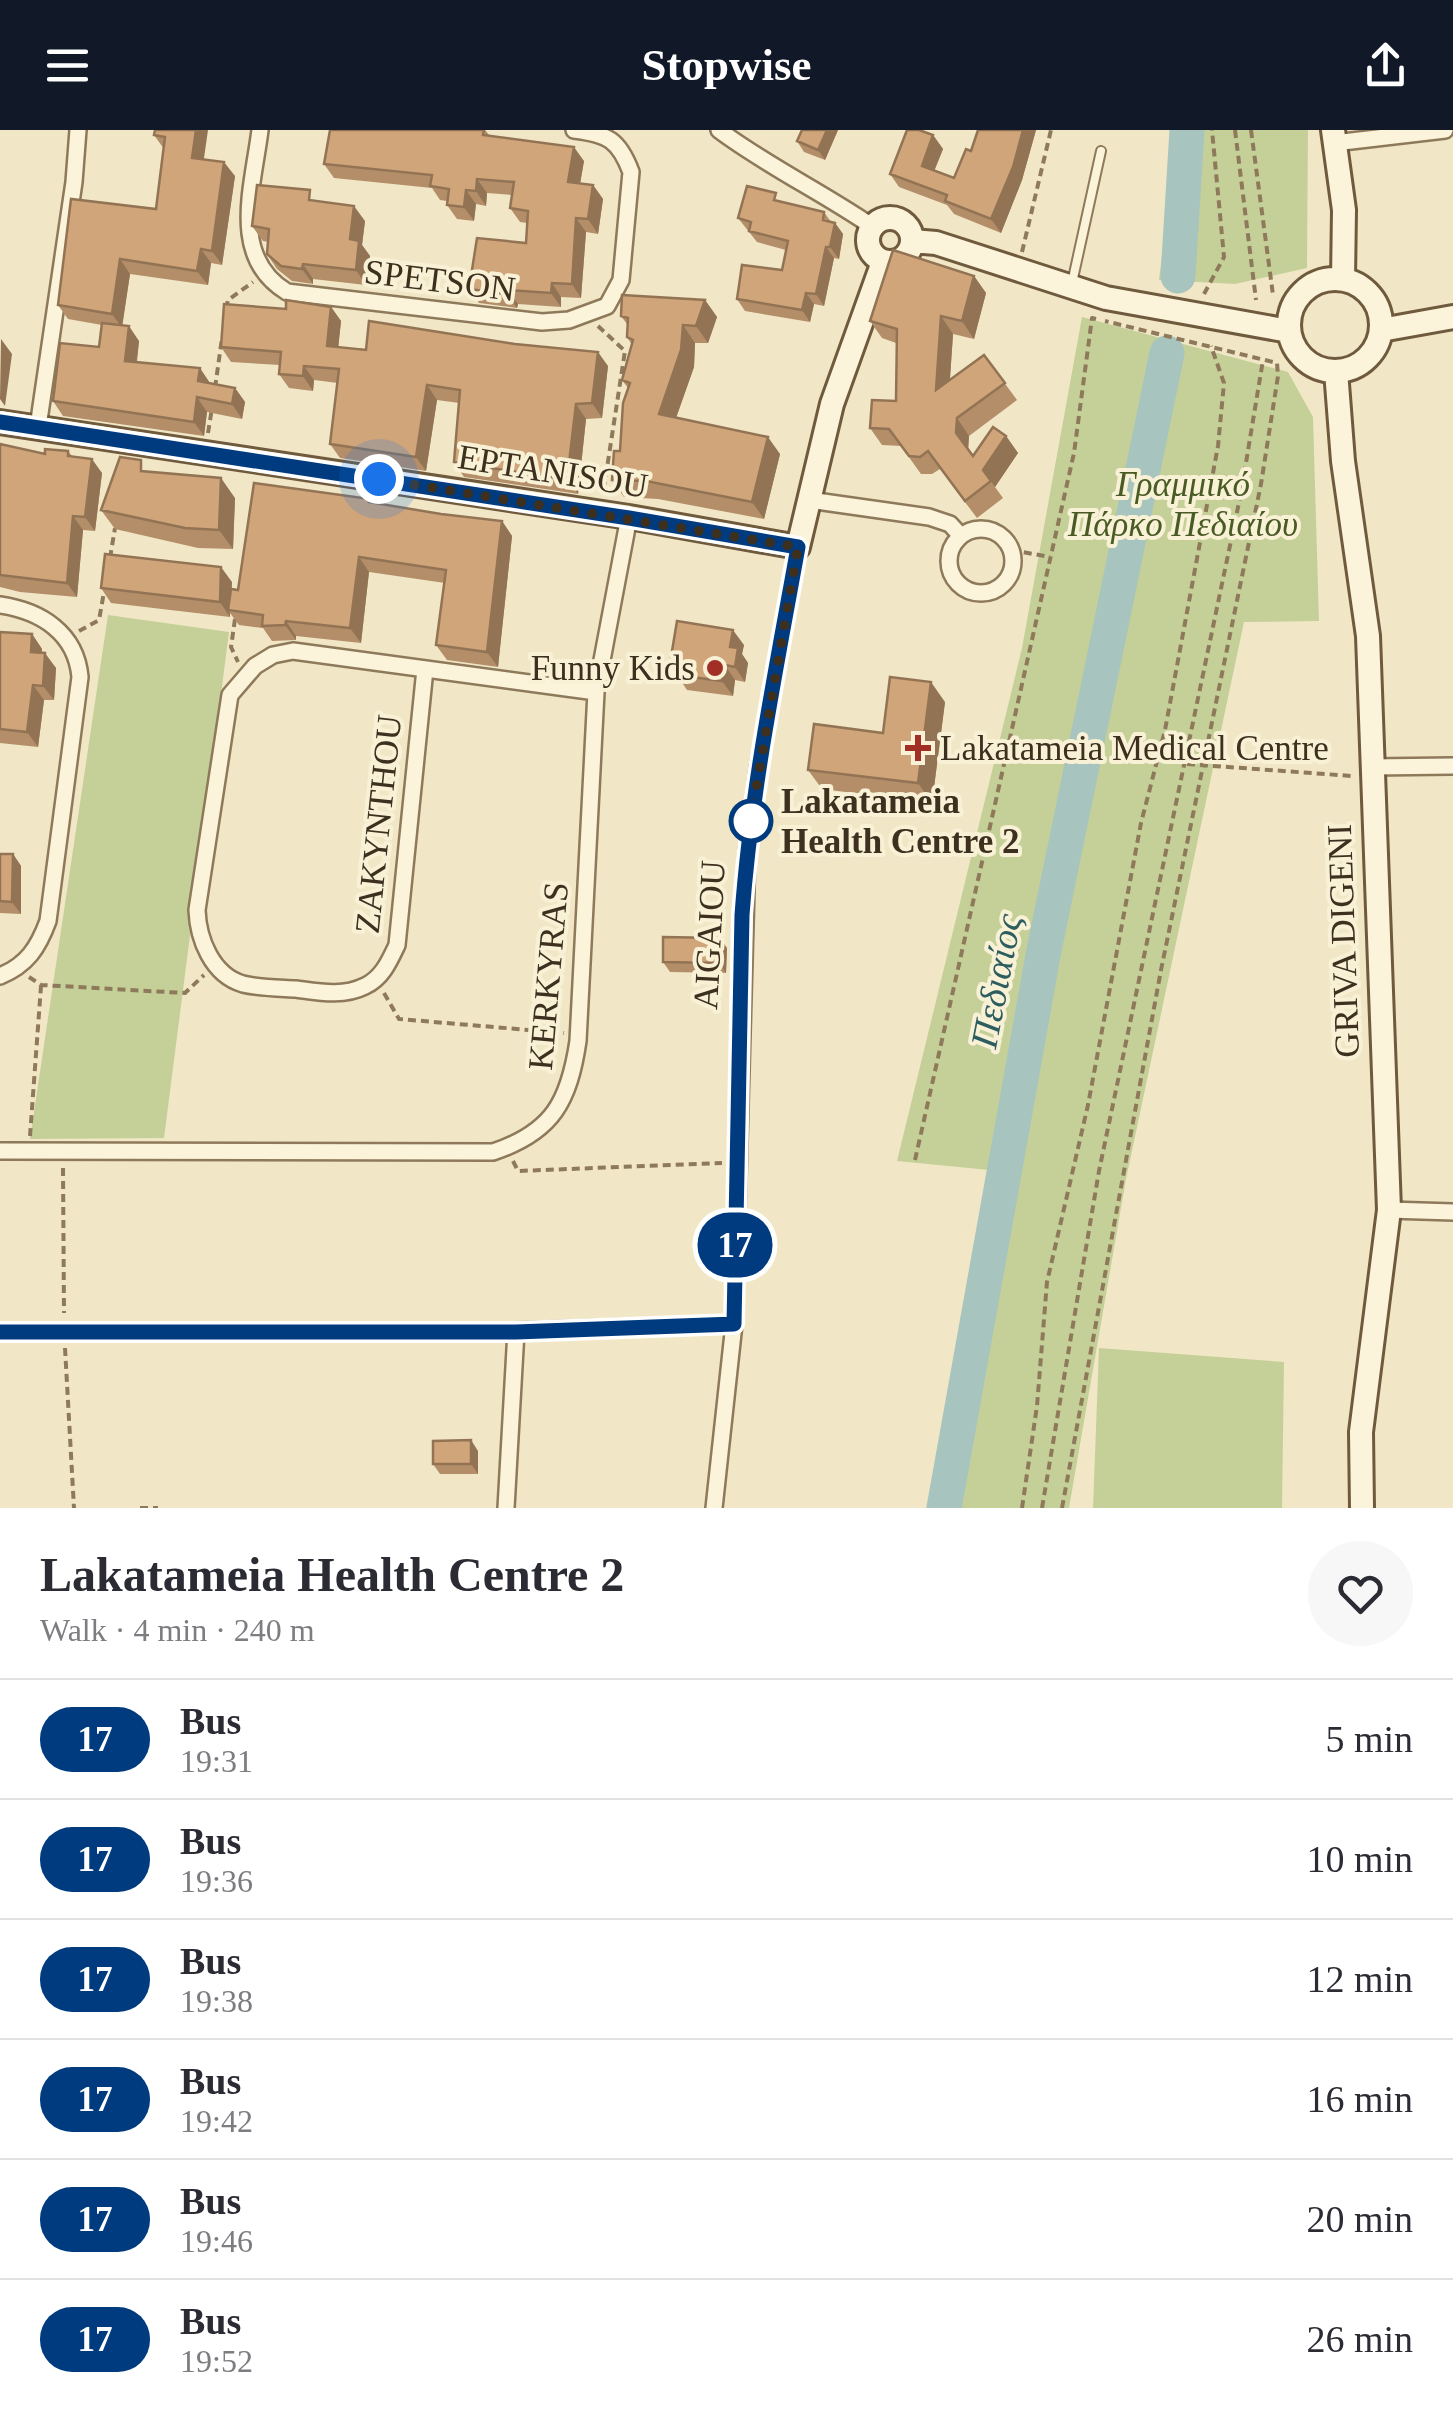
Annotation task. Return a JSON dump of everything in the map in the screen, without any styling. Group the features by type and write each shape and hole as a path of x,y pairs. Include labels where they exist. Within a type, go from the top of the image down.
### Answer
{"street":[{"path":"38,427 78,130"},
{"path":"260,130 249,230 251,250 265,274"},
{"path":"574,130 597,132 614,141 626,156 631,172 621,280 607,306 586,314"},
{"path":"719,130 750,153 823,192 872,227"},
{"path":"1343,279 1344,210 1334,137 1445,130"},
{"path":"885,219 900,220 910,230 912,241 904,257 884,262 872,254 868,240 872,227 885,219"},
{"path":"912,241 936,243 1106,298 1289,332"},
{"name":"AIGAIOU","path":"714,1508 734,1324 747,852 758,769 798,547 832,404 884,262"},
{"name":"SPETSON","path":"265,274 288,292 542,322 586,314"},
{"path":"1343,279 1366,290 1376,302 1381,330 1368,356 1358,365 1336,371 1319,368 1304,359 1289,332 1293,305 1305,289 1317,282 1343,279"},
{"path":"1381,330 1453,317"},
{"name":"GRIVA DIGENI","path":"1336,371 1343,461 1368,636 1389,1210 1361,1432 1362,1508"},
{"name":"EPTANISOU","path":"0,422 798,547"},
{"path":"810,500 930,516 950,524 961,536"},
{"name":"KERKYRAS","path":"0,1151 493,1152 530,1136 546,1124 571,1079 578,1034 596,692 629,518"},
{"path":"990,530 999,534 1011,550 1012,570 998,587 988,592 967,590 951,574 950,552 961,536 970,531 990,530"},
{"path":"0,605 35,614 66,638 78,662 80,678 48,921 40,943 16,969 0,976"},
{"name":"ZAKYNTHOU","path":"245,675 272,656 293,651 596,692"},
{"name":"ZAKYNTHOU","path":"216,964 241,984 336,994 368,985 386,969 397,946 425,669"},
{"path":"216,964 198,932 197,910 230,695 245,675"},
{"path":"1372,772 1453,766"},
{"path":"1389,1210 1453,1212"},
{"path":"0,1332 516,1332 734,1324"},
{"path":"506,1508 516,1332"}],"lane":[{"path":"1071,288 1101,150"}],"path":[{"path":"1022,254 1051,130"},
{"path":"1203,296 1224,257 1212,130"},
{"path":"1235,130 1256,300"},
{"path":"1251,130 1274,295"},
{"path":"225,319 228,300 265,274"},
{"path":"586,314 625,351 600,513"},
{"path":"914,1160 1074,453 1092,318 1278,363 1260,484 1161,970 1062,1508"},
{"path":"206,452 222,338"},
{"path":"1022,1508 1037,1406 1047,1282 1088,1105 1140,822 1165,730 1218,446 1224,383 1210,346"},
{"path":"1042,1508 1099,1172 1240,493 1263,360"},
{"path":"108,566 118,512"},
{"path":"1011,550 1051,557"},
{"path":"66,638 99,620 105,584"},
{"path":"236,610 231,647 245,675"},
{"path":"1185,764 1372,772"},
{"path":"16,969 42,986 185,993 216,964"},
{"path":"376,978 399,1019 578,1034"},
{"path":"28,1151 42,986"},
{"path":"506,1148 518,1171 737,1162"},
{"path":"140,1508 158,1508"}],"green space":[{"path":"1177,130 1308,130 1307,268 1235,284 1159,280"},
{"name":"Γραμμικό Πάρκο Πεδιαίου","path":"1082,317 1288,372 1313,417 1319,621 1244,622 1126,1179 1069,1508 928,1508 989,1170 897,1161 1022,648"},
{"path":"108,615 229,632 164,1138 30,1139"},
{"path":"1099,1348 1284,1362 1282,1508 1093,1508"}],"building":[{"path":"155,130 196,130 192,158 224,162 212,251 201,249 197,271 120,259 112,314 58,305 71,199 156,209 165,137 154,135"},
{"path":"330,130 484,130 483,135 574,147 568,182 593,185 588,219 576,218 572,284 552,283 551,293 508,290 507,294 469,289 477,238 526,243 528,211 510,208 514,182 477,179 476,191 466,190 464,207 447,205 449,189 430,186 432,175 324,164"},
{"path":"802,130 827,130 818,150 797,141"},
{"path":"907,130 933,135 922,166 954,178 966,149 971,151 978,130 1023,130 1013,167 991,219 945,201 947,195 890,174"},
{"path":"257,185 310,190 309,200 354,206 350,239 359,241 356,270 303,264 302,269 281,266 267,254 269,229 252,226"},
{"path":"747,186 776,193 774,200 824,212 823,220 835,223 816,294 806,293 802,310 737,299 742,265 782,270 788,241 749,231 751,222 738,218"},
{"path":"893,250 974,276 962,321 941,316 936,390 984,355 1005,383 957,418 956,433 973,456 993,427 1006,436 983,470 991,481 965,501 928,451 920,457 909,456 889,429 870,428 872,400 896,401 897,329 870,321"},
{"path":"622,295 705,300 696,326 683,325 681,350 659,414 768,437 752,502 646,481 612,480 614,451 620,451 623,403 630,383 622,380 633,340 627,337 628,318 621,316"},
{"path":"286,300 331,307 327,346 366,350 369,321 515,344 598,352 592,403 576,404 567,480 454,462 460,390 427,385 416,457 330,444 339,369 304,366 303,376 279,374 281,352 221,347 224,304 286,309"},
{"path":"102,323 129,326 125,361 200,368 198,381 235,388 232,404 197,397 194,422 53,401 60,343 99,347"},
{"path":"0,444 45,454 45,449 68,451 68,456 92,459 85,517 73,516 67,583 0,575"},
{"path":"120,457 141,460 141,471 221,478 219,530 185,528 101,510"},
{"path":"254,483 502,521 487,652 436,645 446,570 359,557 350,628 286,621 285,625 262,626 263,615 228,610 231,589 238,590"},
{"path":"105,554 221,567 220,602 101,588"},
{"name":"Funny Kids","path":"677,621 733,630 730,647 738,648 735,667 725,665 722,681 677,675 679,659 671,657"},
{"path":"0,632 32,634 31,652 45,653 43,686 33,685 27,732 0,729"},
{"path":"890,677 931,682 918,783 808,770 814,724 883,733"},
{"path":"0,854 13,854 12,902 0,901"},
{"path":"663,937 720,938 719,963 663,962"},
{"path":"471,1440 471,1464 433,1464 433,1441"}],"waterway":[{"name":"Πεδιαίος","path":"1178,276 1187,130"},
{"name":"Πεδιαίος","path":"944,1508 1044,950 1167,353"}],"bus line":[{"name":"17","path":"0,422 798,547 747,852 742,915 734,1324 516,1332 0,1332"}],"place":[{"name":"Funny Kids","path":"715,668"},
{"name":"Lakatameia Medical Centre","path":"918,748"},
{"name":"Lakatameia Health Centre 2","path":"751,821"}],"route":[{"path":"379,479 798,547 750,824 751,821"}]}
